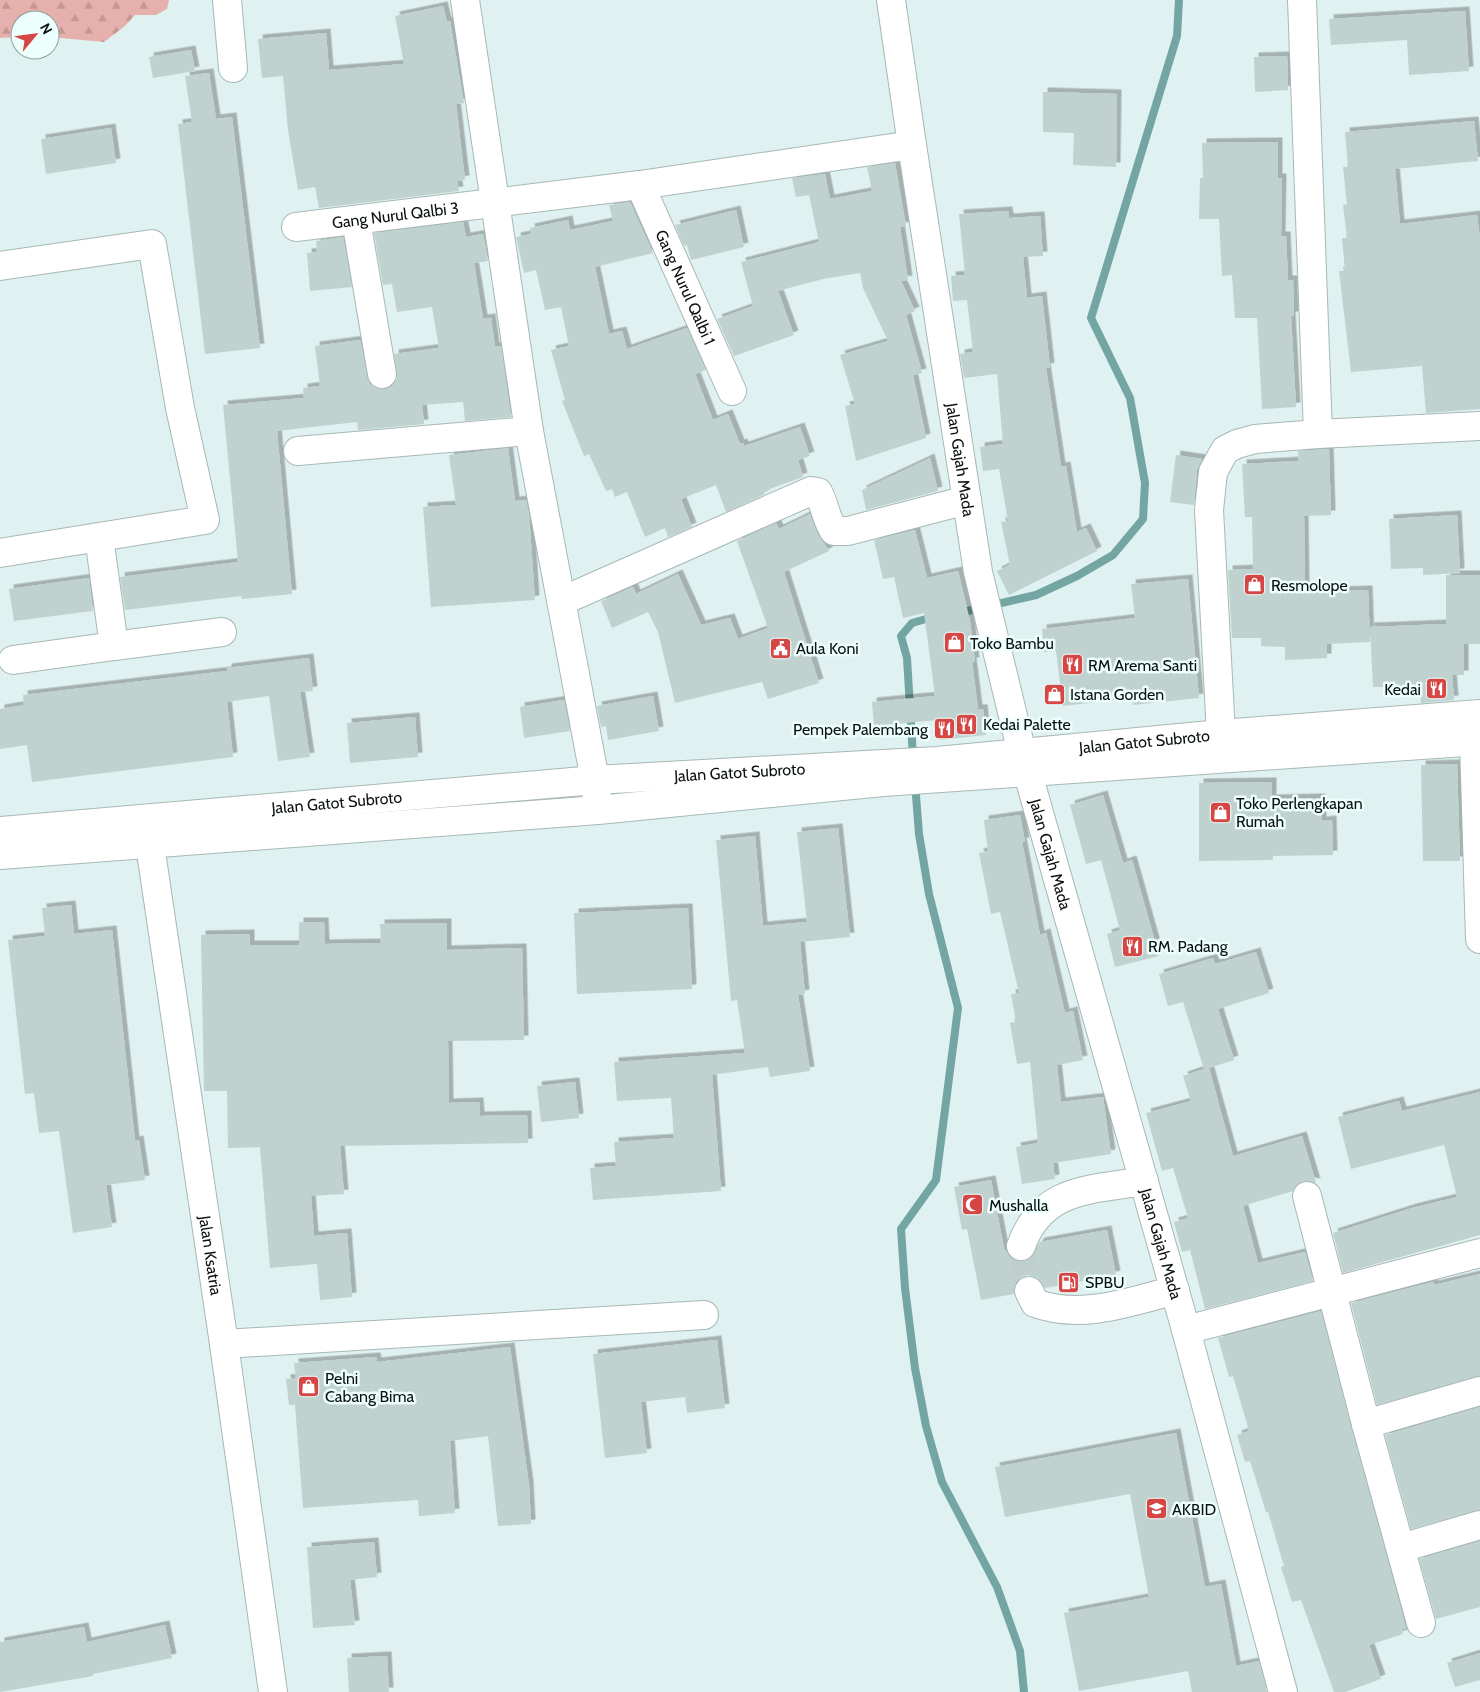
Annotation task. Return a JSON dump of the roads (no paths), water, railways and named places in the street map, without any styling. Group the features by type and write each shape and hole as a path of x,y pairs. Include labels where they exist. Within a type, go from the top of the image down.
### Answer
{"street":[{"path":"227,0 233,68"},
{"path":"465,0 529,431 596,780 598,810"},
{"name":"Jalan Gajah Mada","path":"892,0 912,145 978,572 1025,763 1175,1290 1283,1692"},
{"path":"1302,0 1318,434"},
{"name":"Gang Nurul Qalbi 3","path":"296,227 640,184 912,145"},
{"name":"Gang Nurul Qalbi 1","path":"640,184 732,391"},
{"path":"356,220 382,374"},
{"path":"0,266 152,244 180,408 205,520 0,554"},
{"path":"1221,734 1209,510 1213,472 1225,450 1237,444 1255,439 1480,426"},
{"path":"298,452 529,431"},
{"path":"562,601 811,491 818,492 824,504 829,524 834,531 848,531 967,500"},
{"path":"99,537 114,646"},
{"path":"14,660 222,632"},
{"name":"Jalan Gatot Subroto","path":"1025,763 1221,734 1480,714"},
{"path":"1477,741 1480,939"},
{"name":"Jalan Gatot Subroto","path":"0,855 148,832 596,780 883,773 1025,763 1477,741"},
{"name":"Jalan Gatot Subroto","path":"0,831 148,832 598,810 883,773"},
{"name":"Jalan Ksatria","path":"148,832 224,1344 272,1692"},
{"path":"1022,1246 1027,1231 1035,1219 1057,1199 1079,1192 1144,1180"},
{"path":"1307,1196 1366,1424 1421,1623"},
{"path":"1186,1330 1480,1253"},
{"path":"1029,1291 1035,1303 1050,1309 1072,1311 1136,1301 1175,1290"},
{"path":"224,1344 704,1315"},
{"path":"1366,1424 1480,1391"},
{"path":"1401,1548 1480,1524"}],"waterway":[{"path":"959,613 1036,595 1077,576 1113,555 1143,519 1145,483 1130,398 1091,318 1177,36 1179,0"},
{"path":"913,757 907,658 901,636 912,623 933,617"},
{"path":"915,783 919,834 929,894 958,1008 936,1180 901,1229 905,1288 915,1368 926,1426 942,1482 997,1587 1020,1651 1024,1692"}],"tunnel":[{"path":"1021,1246 1029,1291"}],"place":[{"name":"Resmolope","path":"1255,585"},
{"name":"Toko Bambu","path":"954,643"},
{"name":"Aula Koni","path":"780,648"},
{"name":"RM Arema Santi","path":"1072,665"},
{"name":"Kedai","path":"1437,689"},
{"name":"Istana Gorden","path":"1054,694"},
{"name":"Kedai Palette","path":"967,724"},
{"name":"Pempek Palembang","path":"944,729"},
{"name":"Toko Perlengkapan Rumah","path":"1220,812"},
{"name":"RM. Padang","path":"1132,946"},
{"name":"Mushalla","path":"973,1205"},
{"name":"SPBU","path":"1069,1282"},
{"name":"Pelni Cabang Bima","path":"309,1387"},
{"name":"AKBID","path":"1156,1509"}]}
